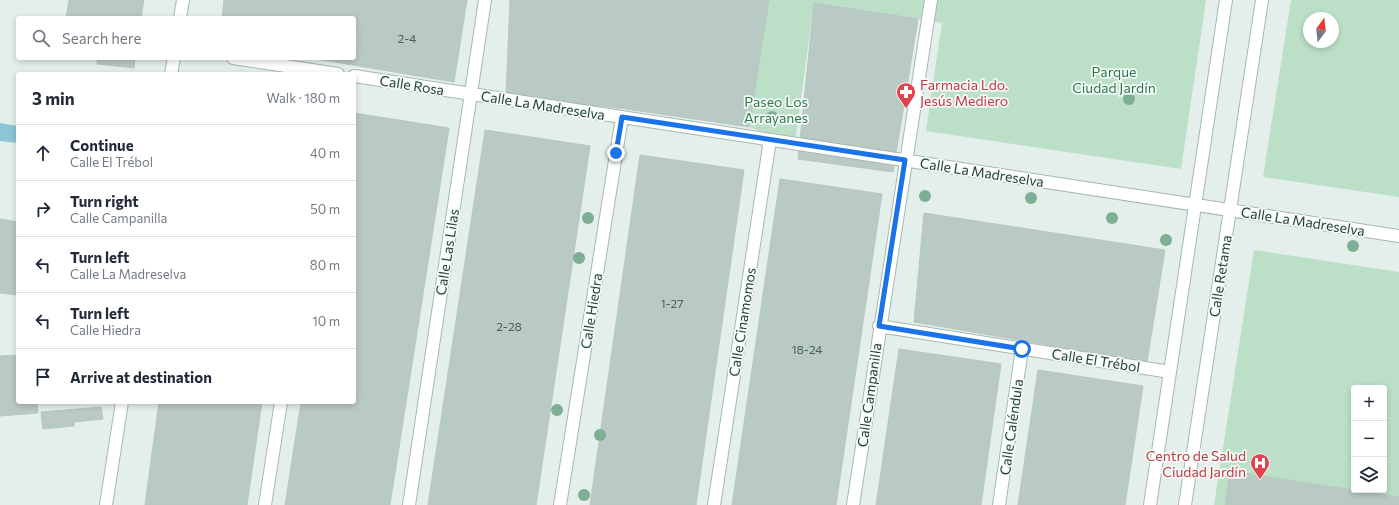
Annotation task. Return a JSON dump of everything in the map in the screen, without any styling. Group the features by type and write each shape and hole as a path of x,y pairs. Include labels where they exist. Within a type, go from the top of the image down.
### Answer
{"street":[{"path":"180,16 183,0"},
{"name":"Calle Las Lilas","path":"409,505 485,0"},
{"name":"Calle Campanilla","path":"853,505 879,326 931,0"},
{"path":"1150,505 1226,0"},
{"name":"Calle Retama","path":"1185,505 1262,0"},
{"path":"171,72 174,60"},
{"path":"246,60 320,72"},
{"name":"Calle Rosa","path":"356,76 470,94"},
{"name":"Calle La Madreselva","path":"470,94 1399,236"},
{"name":"Calle Hiedra","path":"560,505 622,117"},
{"name":"Calle Cinamomos","path":"714,505 770,140"},
{"name":"Calle El Trébol","path":"879,326 1170,372"},
{"name":"Calle Caléndula","path":"999,505 1022,349"},
{"path":"106,505 122,404"},
{"path":"265,505 281,404"}],"green space":[{"name":"Parque Ciudad Jardín","path":"769,0 1206,0 1181,169 926,131 942,23 814,3 795,143 749,127"},
{"path":"1291,0 1399,0 1399,197 1263,177"},
{"path":"1254,250 1399,272 1399,497 1373,493 1387,493 1387,385 1351,385 1351,490 1230,471 1225,505 1214,505"}],"water":[{"path":"0,123 16,126 16,143 0,141"}],"building":[{"path":"69,0 144,0 141,16 66,16"},
{"path":"224,0 467,0 454,82 323,60 356,60 356,16 222,16"},
{"path":"510,0 769,0 749,127 626,109 506,95"},
{"path":"814,3 918,19 893,172 798,159"},
{"path":"97,60 135,60 134,68 97,64"},
{"path":"356,113 449,128 390,505 285,505 301,404 356,404"},
{"path":"485,130 590,146 536,505 428,505"},
{"path":"640,155 744,170 696,505 590,505"},
{"path":"780,179 882,194 836,505 732,505"},
{"path":"924,213 1165,250 1147,362 914,322"},
{"path":"0,219 16,222 16,295 0,293"},
{"path":"899,349 1001,364 981,505 876,505"},
{"path":"16,355 16,404 37,404 38,413 0,416 0,356"},
{"path":"1038,370 1143,386 1125,505 1018,505"},
{"path":"159,404 262,404 247,505 145,505"},
{"path":"101,407 103,419 74,422 74,426 43,429 41,412"},
{"name":"Centro de Salud Ciudad Jardín","path":"1230,471 1351,490 1351,493 1373,493 1399,497 1399,505 1225,505"}],"place":[{"name":"Farmacia Ldo. Jesús Mediero","path":"906,109"},
{"name":"Centro de Salud Ciudad Jardín","path":"1260,480"}],"route":[{"path":"616,153 622,117 905,160 879,326 1022,349"}],"park label":[{"name":"Paseo Los Arrayanes","path":"776,110"}]}
